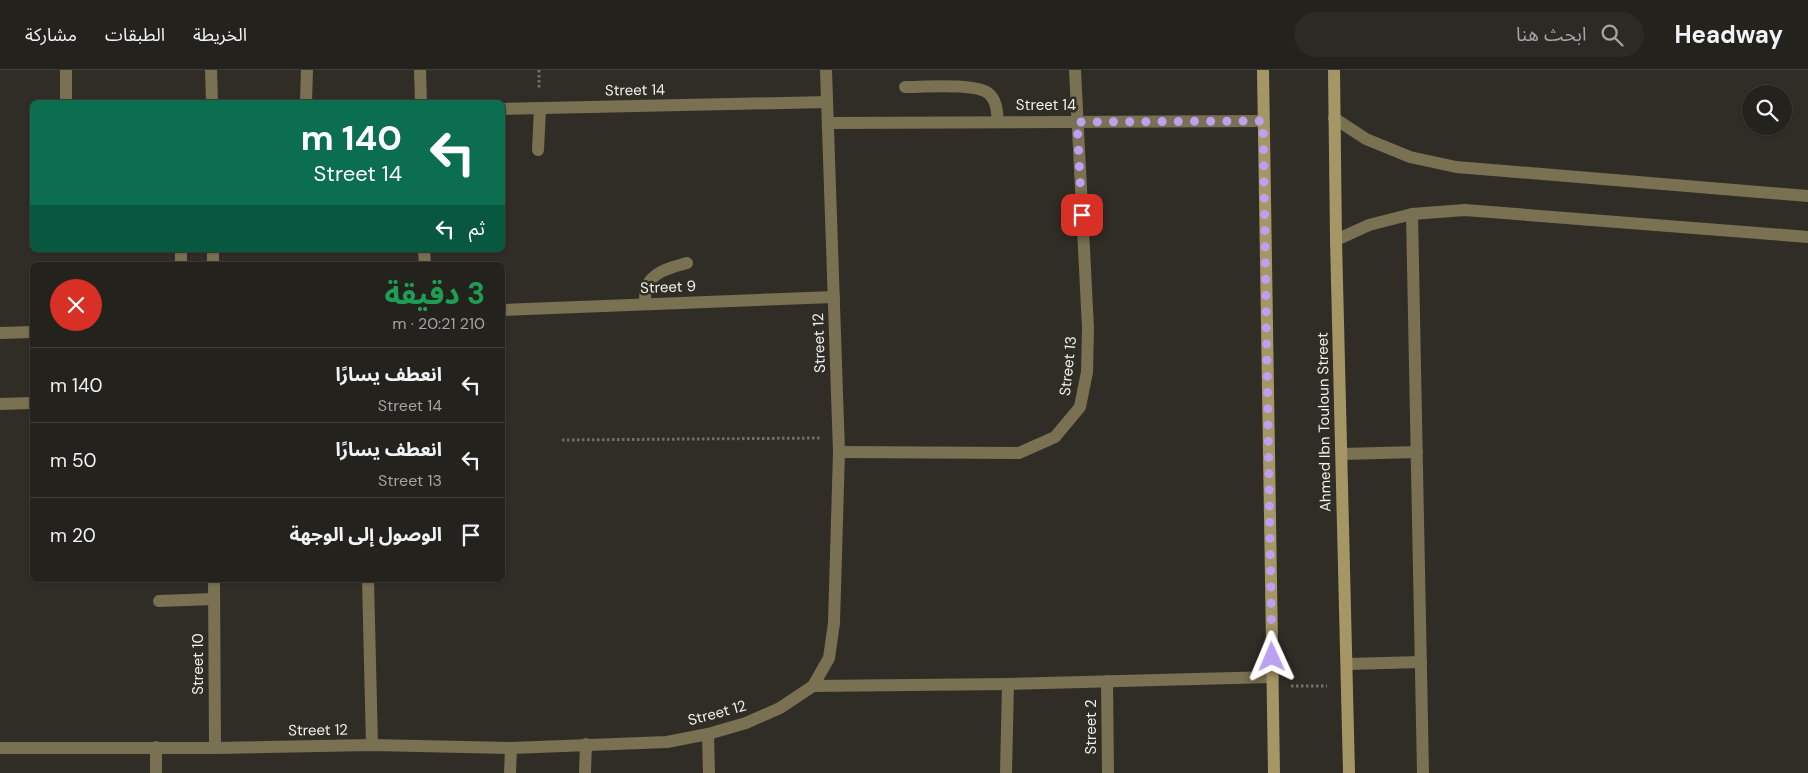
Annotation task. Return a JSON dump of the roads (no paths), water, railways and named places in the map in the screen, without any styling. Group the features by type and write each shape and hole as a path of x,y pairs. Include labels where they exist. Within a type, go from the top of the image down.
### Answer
{"street":[{"path":"66,70 66,100"},
{"path":"211,70 212,100"},
{"path":"306,70 306,100"},
{"path":"420,70 421,100"},
{"name":"Street 12","path":"0,748 215,748 372,745 511,748 667,742 708,734 746,723 780,708 813,686 828,658 834,623 839,452 826,70"},
{"name":"Street 13","path":"839,452 1019,453 1055,437 1080,407 1086,372 1088,328 1075,70"},
{"path":"1263,70 1274,773"},
{"name":"Ahmed Ibn Touloun Street","path":"1334,70 1336,240 1349,773"},
{"path":"905,86 974,88 989,94 997,107 998,122"},
{"name":"Street 14","path":"505,109 827,102"},
{"path":"538,150 540,108"},
{"path":"1334,118 1366,139 1410,157 1456,167 1808,196"},
{"name":"Street 14","path":"828,123 1263,121"},
{"path":"1336,240 1369,225 1412,214 1465,210 1808,237"},
{"path":"1412,214 1424,773"},
{"path":"645,304 646,287 655,276 670,267 688,263"},
{"name":"Street 9","path":"505,310 834,297"},
{"path":"0,332 30,332"},
{"path":"0,404 30,403"},
{"path":"1342,454 1417,452"},
{"name":"Street 10","path":"214,582 215,748"},
{"path":"368,582 372,745"},
{"path":"159,601 214,599"},
{"path":"1347,664 1421,662"},
{"path":"813,686 1107,681 1273,682"},
{"name":"Street 2","path":"1107,681 1108,773"},
{"path":"1006,773 1008,684"},
{"path":"708,734 709,773"},
{"path":"586,744 586,773"},
{"path":"156,747 156,773"},
{"path":"510,773 511,748"}]}
